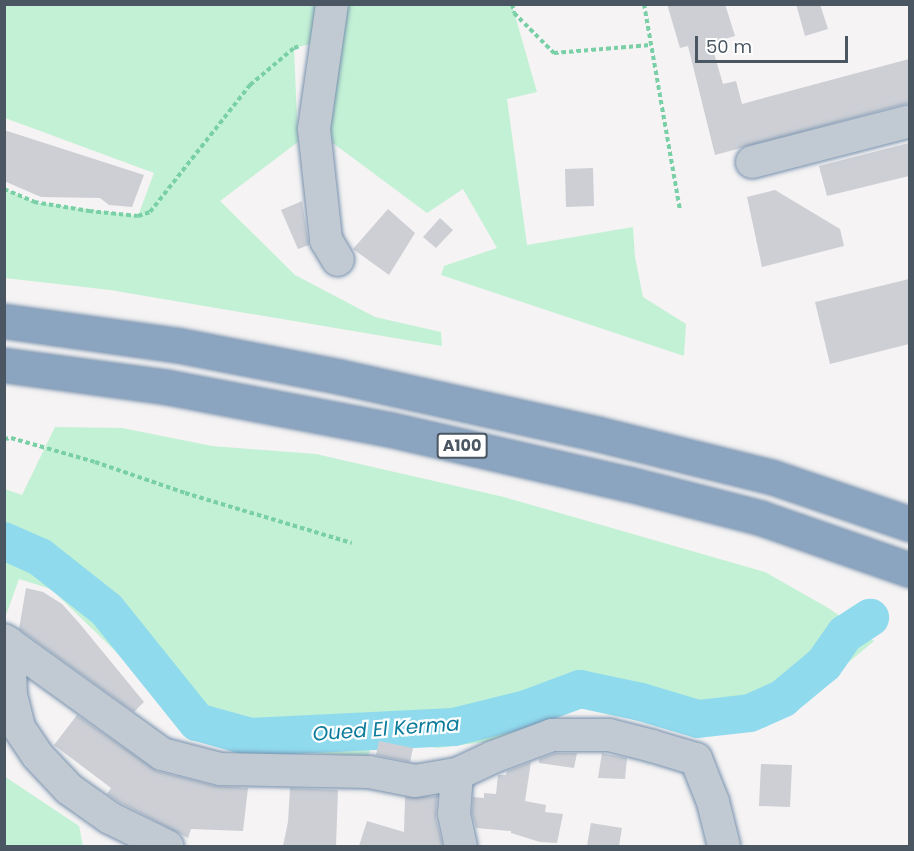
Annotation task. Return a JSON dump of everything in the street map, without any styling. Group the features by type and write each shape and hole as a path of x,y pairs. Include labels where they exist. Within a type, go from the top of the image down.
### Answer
{"highway":[{"name":"A100","path":"4,321 177,345 341,377 598,434 772,477 909,524"},
{"name":"A100","path":"4,365 167,387 388,429 629,484 760,518 909,570"}],"street":[{"path":"332,4 314,129 327,240 338,260"},
{"path":"752,162 909,121"},
{"path":"7,641 162,754 220,769 369,772 415,781 458,774 493,757 552,735 609,735 652,746 696,759 713,802 724,846"},
{"path":"7,641 11,695 16,717 19,728 37,755 69,789 110,818 167,846"},
{"path":"458,774 454,814 461,846"}],"path":[{"path":"512,4 514,13 554,53 651,45"},
{"path":"644,4 680,210"},
{"path":"4,189 34,202 89,211 138,216 150,212 250,85 294,48 327,39"},
{"path":"4,438 95,462 185,493 352,543"}],"green space":[{"path":"4,5 512,5 537,92 507,99 527,245 633,227 635,257 643,297 686,324 684,356 441,275 444,266 497,248 463,189 427,213 314,129 327,40 294,48 298,142 220,201 295,275 375,317 441,332 442,346 110,290 5,278 5,189 34,202 138,216 154,173 5,118"},
{"path":"55,427 122,428 212,446 316,454 504,497 765,572 830,609 874,641 806,698 724,729 657,726 583,706 493,741 437,748 375,736 368,756 252,750 190,732 141,676 51,589 19,579 5,618 5,489 22,495"},
{"path":"4,776 79,826 83,846 5,846"}],"building":[{"path":"667,4 725,4 735,36 711,43 723,84 736,81 742,104 909,59 909,103 715,155 688,46 680,48"},
{"path":"796,4 820,4 828,29 805,36"},
{"path":"4,130 144,175 132,207 109,205 100,198 41,197 4,181"},
{"path":"909,143 909,176 827,196 819,166"},
{"path":"593,168 594,206 566,207 565,169"},
{"path":"775,190 840,229 844,246 762,267 747,197"},
{"path":"302,201 309,245 298,249 281,210"},
{"path":"388,209 415,233 389,275 353,249"},
{"path":"440,218 453,230 436,248 423,237"},
{"path":"909,279 909,344 830,364 815,302"},
{"path":"26,588 43,592 62,604 80,624 144,702 134,712 19,629"},
{"path":"77,715 157,771 216,786 248,788 243,831 191,829 188,838 107,794 111,788 54,745"},
{"path":"379,741 413,748 410,762 376,755"},
{"path":"555,753 577,753 574,768 539,763 539,759"},
{"path":"602,753 627,758 625,779 598,778"},
{"path":"531,762 525,801 546,805 545,812 563,814 557,843 540,842 511,833 511,831 476,828 472,813 473,797 484,798 484,793 496,794 498,775 506,775 507,771"},
{"path":"761,764 792,765 790,807 759,806"},
{"path":"290,788 338,790 336,846 283,846 288,822"},
{"path":"437,796 436,818 443,846 359,846 367,821 404,832 405,797"},
{"path":"591,823 622,828 619,846 587,846"}],"waterway":[{"name":"Oued El Kerma","path":"4,541 40,557 107,610 197,722 251,737 454,727 526,709 580,689 641,702 698,719 750,713 783,698 824,664 845,634 870,618"}]}
